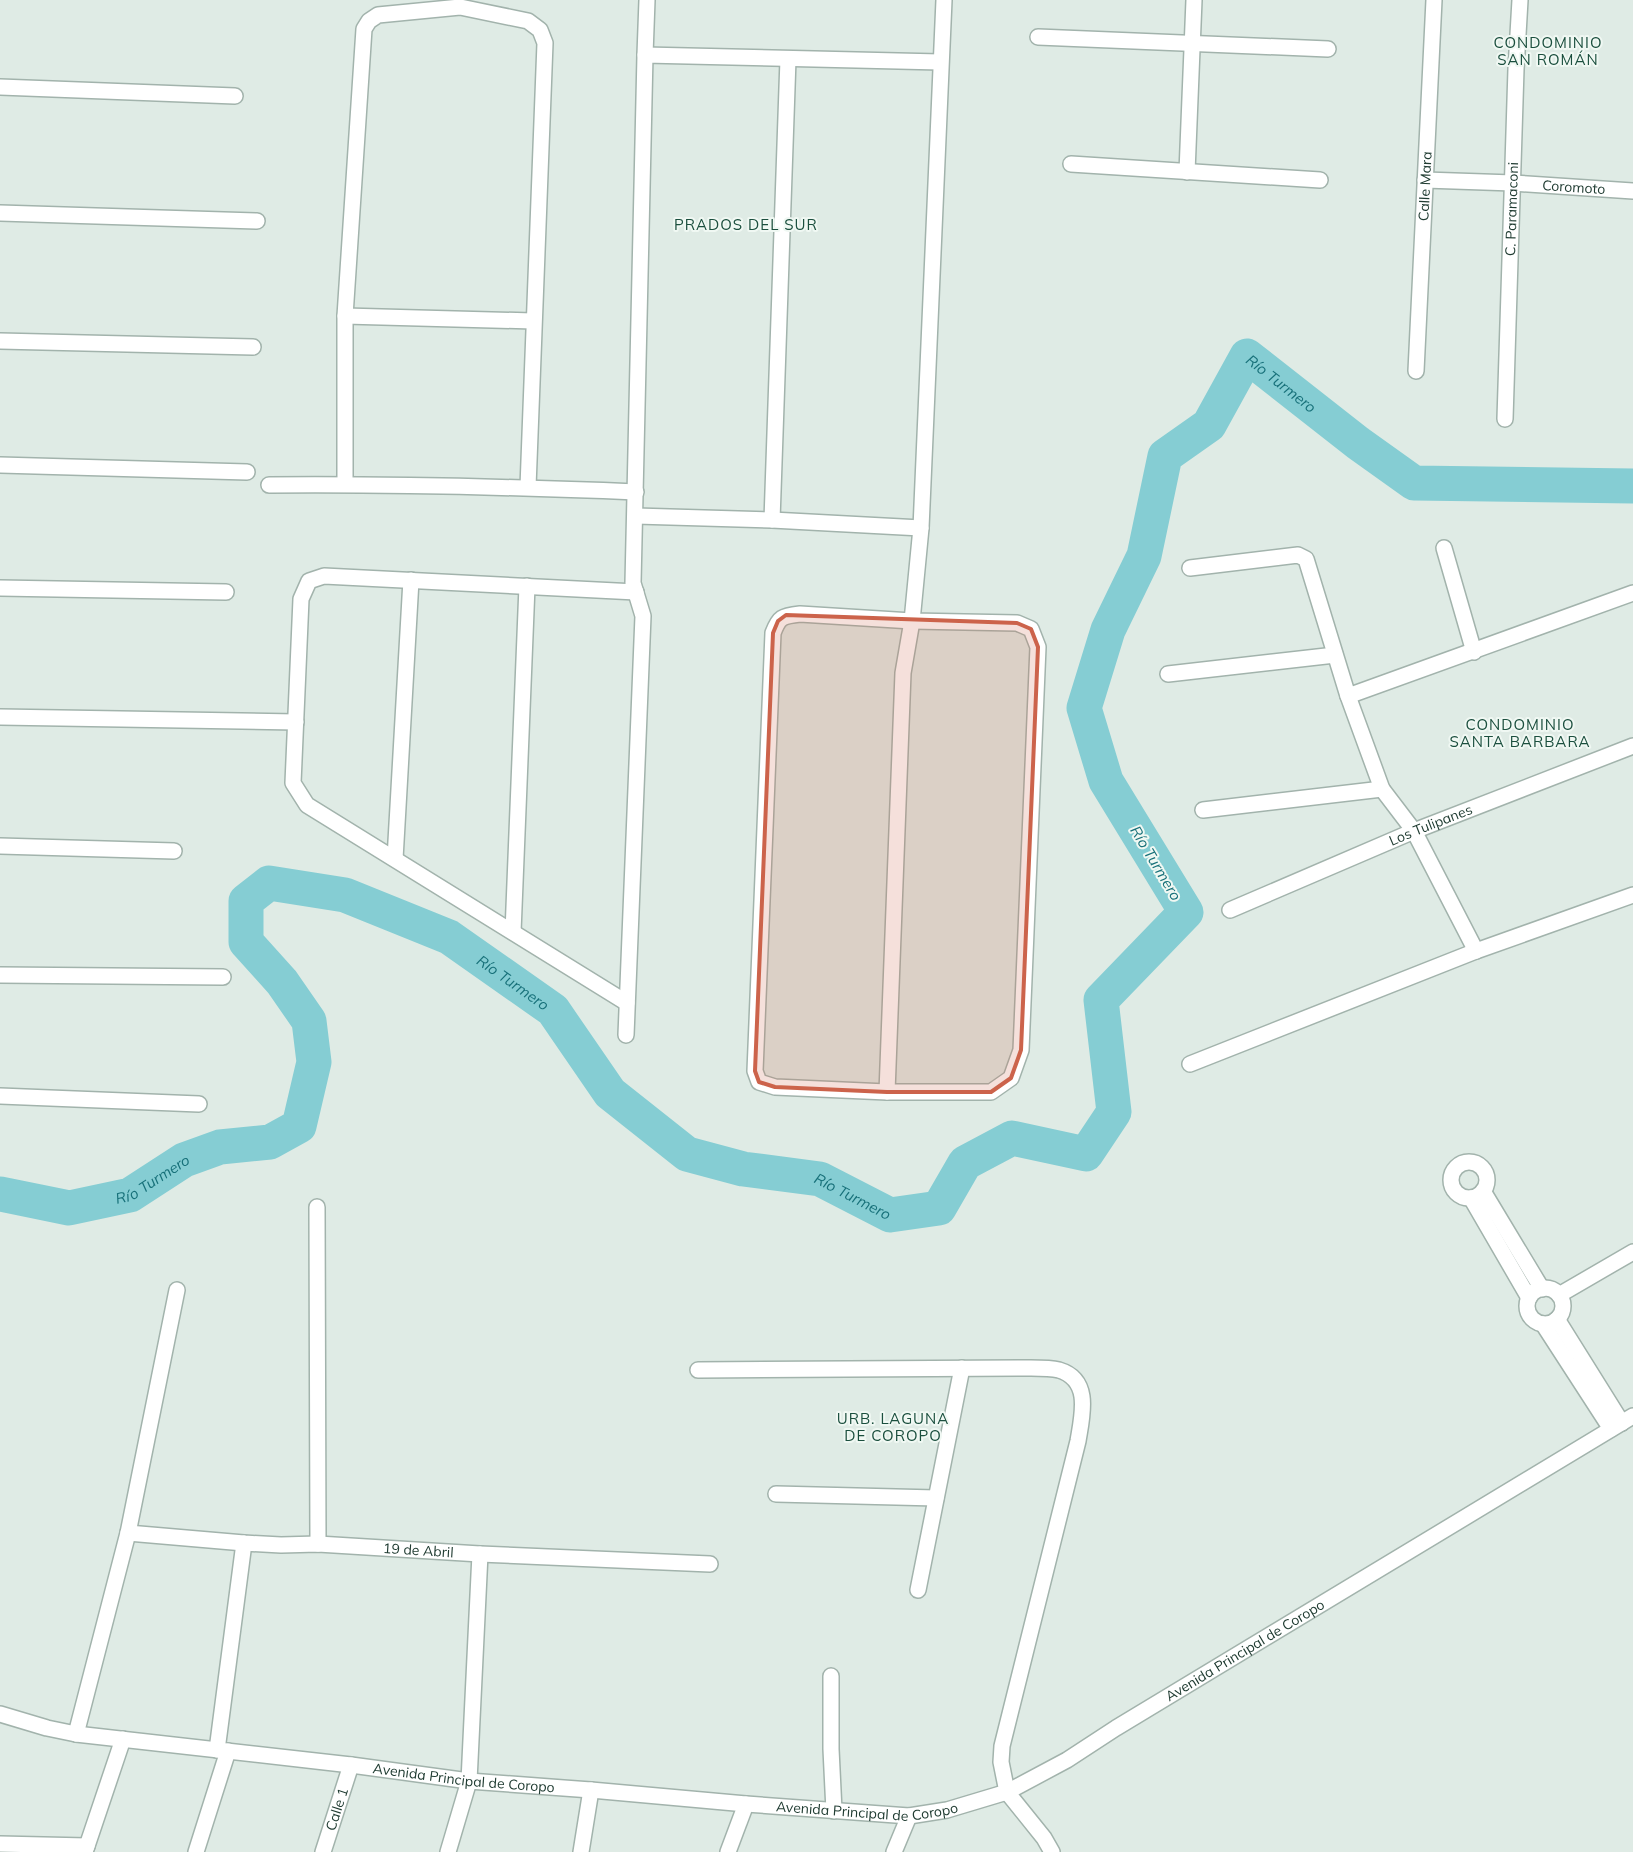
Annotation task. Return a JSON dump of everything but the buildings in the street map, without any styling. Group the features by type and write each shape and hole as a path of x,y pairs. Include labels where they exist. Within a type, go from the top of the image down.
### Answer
{"street":[{"path":"626,1035 643,616 633,583 647,0"},
{"path":"887,1092 903,673 912,621 921,528 944,0"},
{"path":"1187,172 1194,0"},
{"name":"Calle Mara","path":"1416,371 1434,0"},
{"name":"C. Paramaconi","path":"1505,419 1520,0"},
{"path":"345,484 345,316 364,29 369,21 378,15 460,3 528,21 540,30 545,43 528,487"},
{"path":"1038,36 1192,44 1328,48"},
{"path":"645,55 940,62"},
{"path":"772,520 788,59"},
{"path":"0,87 236,96"},
{"path":"1071,164 1320,180"},
{"name":"Coromoto","path":"1425,180 1513,183 1633,191"},
{"path":"0,213 257,221"},
{"path":"345,316 533,321"},
{"path":"0,341 253,347"},
{"path":"0,465 247,472"},
{"path":"269,485 345,484 528,487 636,492"},
{"path":"636,516 772,520 921,528"},
{"path":"1444,548 1474,652"},
{"path":"1190,568 1298,555 1306,559 1348,696 1382,789 1414,831 1476,951"},
{"path":"627,1003 307,804 294,782 301,599 309,581 324,576 636,592"},
{"path":"395,859 411,580"},
{"path":"513,932 527,586"},
{"path":"0,588 226,592"},
{"path":"1348,696 1633,593"},
{"path":"800,614 912,621 1017,624 1031,629 1038,647 1021,1050 1011,1078 991,1092 887,1092 775,1087 759,1082 755,1071 773,633 778,621 786,615 800,614"},
{"path":"1168,674 1335,654"},
{"path":"0,716 296,722"},
{"name":"Los Tulipanes","path":"1230,910 1414,831 1633,746"},
{"path":"1204,810 1382,789"},
{"path":"0,846 174,851"},
{"path":"1190,1064 1476,951 1633,895"},
{"path":"0,975 223,977"},
{"path":"0,1096 199,1104"},
{"path":"1529,1298 1477,1194 1542,1289"},
{"path":"317,1207 318,1544"},
{"path":"1559,1295 1633,1252"},
{"path":"76,1734 128,1533 177,1290"},
{"path":"1550,1322 1561,1314 1563,1301 1554,1291 1537,1290 1529,1298 1527,1304 1530,1315 1533,1319 1550,1322 1622,1423"},
{"path":"698,1370 962,1368 1058,1370 1072,1378 1078,1385 1084,1407 1078,1441 1002,1746 1001,1762 1007,1792 1044,1838 1052,1852"},
{"path":"918,1590 962,1368"},
{"name":"Avenida Principal de Coropo","path":"0,1714 47,1728 76,1734 352,1765 469,1781 909,1816 947,1810 1007,1792 1067,1760 1116,1728 1622,1423"},
{"path":"776,1494 936,1498"},
{"name":"19 de Abril","path":"128,1533 281,1545 318,1544 480,1554 710,1564"},
{"path":"196,1852 223,1751 244,1543"},
{"path":"448,1852 469,1781 480,1554"},
{"path":"831,1676 831,1749 834,1811"},
{"path":"0,1844 86,1849 123,1739"},
{"name":"Calle 1","path":"323,1852 352,1765"},
{"path":"581,1852 591,1790"},
{"path":"728,1852 746,1804"},
{"path":"894,1852 909,1816"}],"highlighted area":[{"path":"786,615 1017,623 1031,629 1038,647 1021,1050 1011,1078 991,1092 887,1092 775,1087 759,1082 755,1071 773,633 778,621"}],"waterway":[{"name":"Río Turmero","path":"0,1194 69,1208 130,1195 184,1160 220,1147 270,1142 299,1126 314,1062 309,1021 282,982 246,942 246,901 269,883 345,895 449,937 553,1010 610,1093 687,1154 743,1169 820,1179 890,1215 939,1208 965,1163 1012,1138 1086,1154 1114,1112 1101,1000 1186,912 1106,781 1084,708 1108,630 1144,556 1165,456 1209,425 1247,356 1358,443 1414,483 1633,486"}],"district":[{"name":"CONDOMINIO SAN ROMÁN","path":"1548,50"},
{"name":"PRADOS DEL SUR","path":"746,224"},
{"name":"CONDOMINIO SANTA BARBARA","path":"1520,732"},
{"name":"URB. LAGUNA DE COROPO","path":"893,1426"}]}
